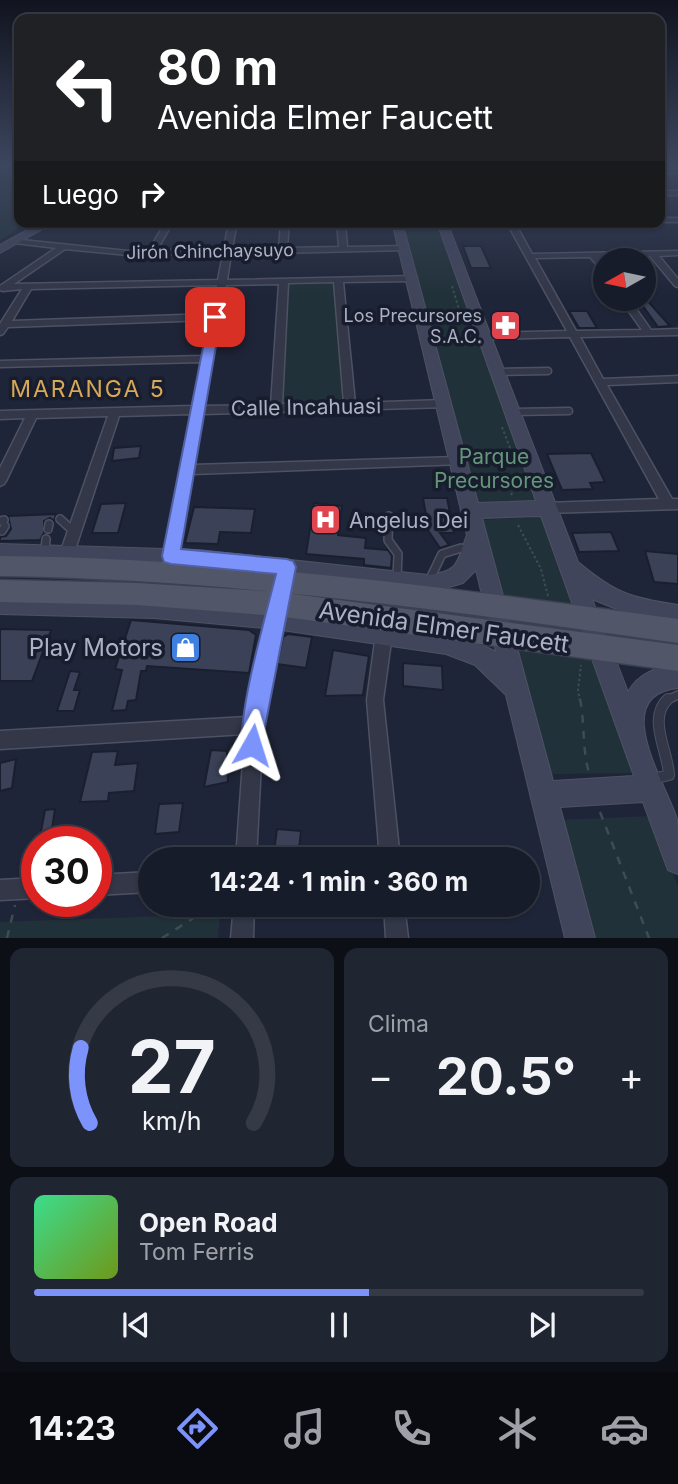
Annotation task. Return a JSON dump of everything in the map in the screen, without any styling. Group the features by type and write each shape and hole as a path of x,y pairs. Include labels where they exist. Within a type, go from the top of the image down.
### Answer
{"main road":[{"path":"0,250 40,228"},
{"path":"399,228 580,938"},
{"path":"444,228 497,372 507,419 546,508 587,618 588,647 630,732 678,860"},
{"path":"472,520 512,509 546,508"},
{"name":"Avenida Elmer Faucett","path":"397,586 443,583 461,575 467,569 474,553 472,520"},
{"name":"Avenida Elmer Faucett","path":"0,552 55,552 397,586 494,605 678,631"},
{"name":"Avenida Elmer Faucett","path":"0,566 55,552"},
{"path":"158,595 168,563"},
{"path":"566,563 588,585 613,601 637,609 678,615"},
{"name":"Avenida Elmer Faucett","path":"0,591 154,608 277,612 384,635 471,649 504,675 519,701"},
{"name":"Avenida Elmer Faucett","path":"0,604 55,598 158,595 277,612 678,658"},
{"path":"630,732 634,702 641,690 657,679 678,676"},
{"path":"543,794 593,791 650,783"}],"street":[{"path":"151,253 166,228"},
{"path":"168,563 232,228"},
{"path":"284,250 285,228"},
{"path":"341,228 343,249"},
{"path":"514,228 674,505 546,508"},
{"name":"Jirón Chinchaysuyo","path":"15,242 61,248 151,253 405,248"},
{"path":"2,289 61,248"},
{"path":"656,254 678,253"},
{"path":"529,256 593,255"},
{"path":"656,258 678,284"},
{"path":"2,289 412,278"},
{"path":"338,279 350,405"},
{"path":"276,407 284,280"},
{"path":"3,328 28,287"},
{"path":"633,312 648,332"},
{"path":"3,328 215,317"},
{"path":"484,336 678,332"},
{"path":"0,364 207,359"},
{"path":"601,382 678,379"},
{"name":"Calle Incahuasi","path":"0,415 444,404"},
{"path":"55,552 75,532 115,412"},
{"path":"0,481 32,415"},
{"path":"187,470 458,461"},
{"path":"247,847 254,726 285,573"},
{"path":"384,635 375,700 389,847"},
{"path":"0,740 254,726"},
{"path":"112,883 138,882"},
{"path":"242,938 243,917"},
{"path":"395,917 397,938"}],"lane":[{"path":"497,372 548,371"},
{"path":"507,419 569,411"},
{"path":"389,516 388,540 398,554 397,586"},
{"path":"60,519 75,532"},
{"path":"650,783 669,775 657,718 663,702 678,695"}],"path":[{"path":"455,277 451,288 462,318 468,324"},
{"path":"507,419 503,436 515,455"},
{"path":"524,473 511,491 512,509 541,569 552,614"},
{"path":"588,647 581,660 578,690 584,719 584,755 593,791 649,938"},
{"path":"7,938 18,889"},
{"path":"162,938 195,917"}],"green space":[{"path":"0,209 14,209 14,228 18,228 0,241"},
{"name":"Parque Precursores","path":"402,228 439,228 537,501 474,503"},
{"path":"287,282 335,282 345,400 280,402"},
{"path":"543,517 575,608 501,601 478,520"},
{"path":"513,647 594,655 634,773 550,774"},
{"path":"653,816 678,887 678,938 590,938 558,820"},
{"path":"220,917 218,938 0,938 0,922"}],"building":[{"path":"463,246 481,246 491,268 471,268"},
{"path":"656,310 670,326 658,327 647,312"},
{"path":"569,311 587,311 597,328 579,328"},
{"path":"141,446 139,458 112,461 114,448"},
{"path":"591,453 605,482 590,483 593,489 562,490 547,454"},
{"path":"423,498 447,498 454,533 440,533 449,545 440,548 425,526 428,526"},
{"path":"126,503 118,533 92,533 101,504"},
{"path":"314,503 342,506 338,535 366,538 365,548 388,550 392,556 391,568 364,565 364,559 306,554"},
{"path":"194,507 255,509 251,533 220,532 218,544 185,543"},
{"path":"56,514 54,521 50,518 44,521 44,533 40,540 0,541 0,537 6,536 11,529 8,516"},
{"path":"611,532 619,551 579,552 572,533"},
{"path":"645,551 678,554 678,584 654,582"},
{"path":"131,620 249,630 256,635 249,673 147,666 146,671 141,671 136,700 128,701 126,710 112,711 122,670 115,669"},
{"path":"0,629 51,630 32,681 0,681"},
{"path":"288,634 312,637 306,668 277,664 283,637"},
{"path":"333,650 369,656 363,695 325,696"},
{"path":"403,663 442,666 443,690 403,686"},
{"path":"70,671 80,672 74,690 80,690 74,711 57,711"},
{"path":"211,750 227,751 228,782 204,787"},
{"path":"118,751 115,765 138,763 134,791 109,793 108,801 80,802 92,752"},
{"path":"16,759 12,788 0,791 0,763"},
{"path":"183,803 179,832 155,834 159,804"},
{"path":"55,809 52,826 42,826 45,810"},
{"path":"277,829 301,831 299,847 275,847"}],"place":[{"name":"Los Precursores S.A.C.","path":"505,325"},
{"name":"Angelus Dei","path":"326,520"},
{"name":"Play Motors","path":"186,647"}],"district":[{"name":"MARANGA 5","path":"88,389"}],"route":[{"path":"215,317 171,556 287,567 256,708 252,745"}]}
